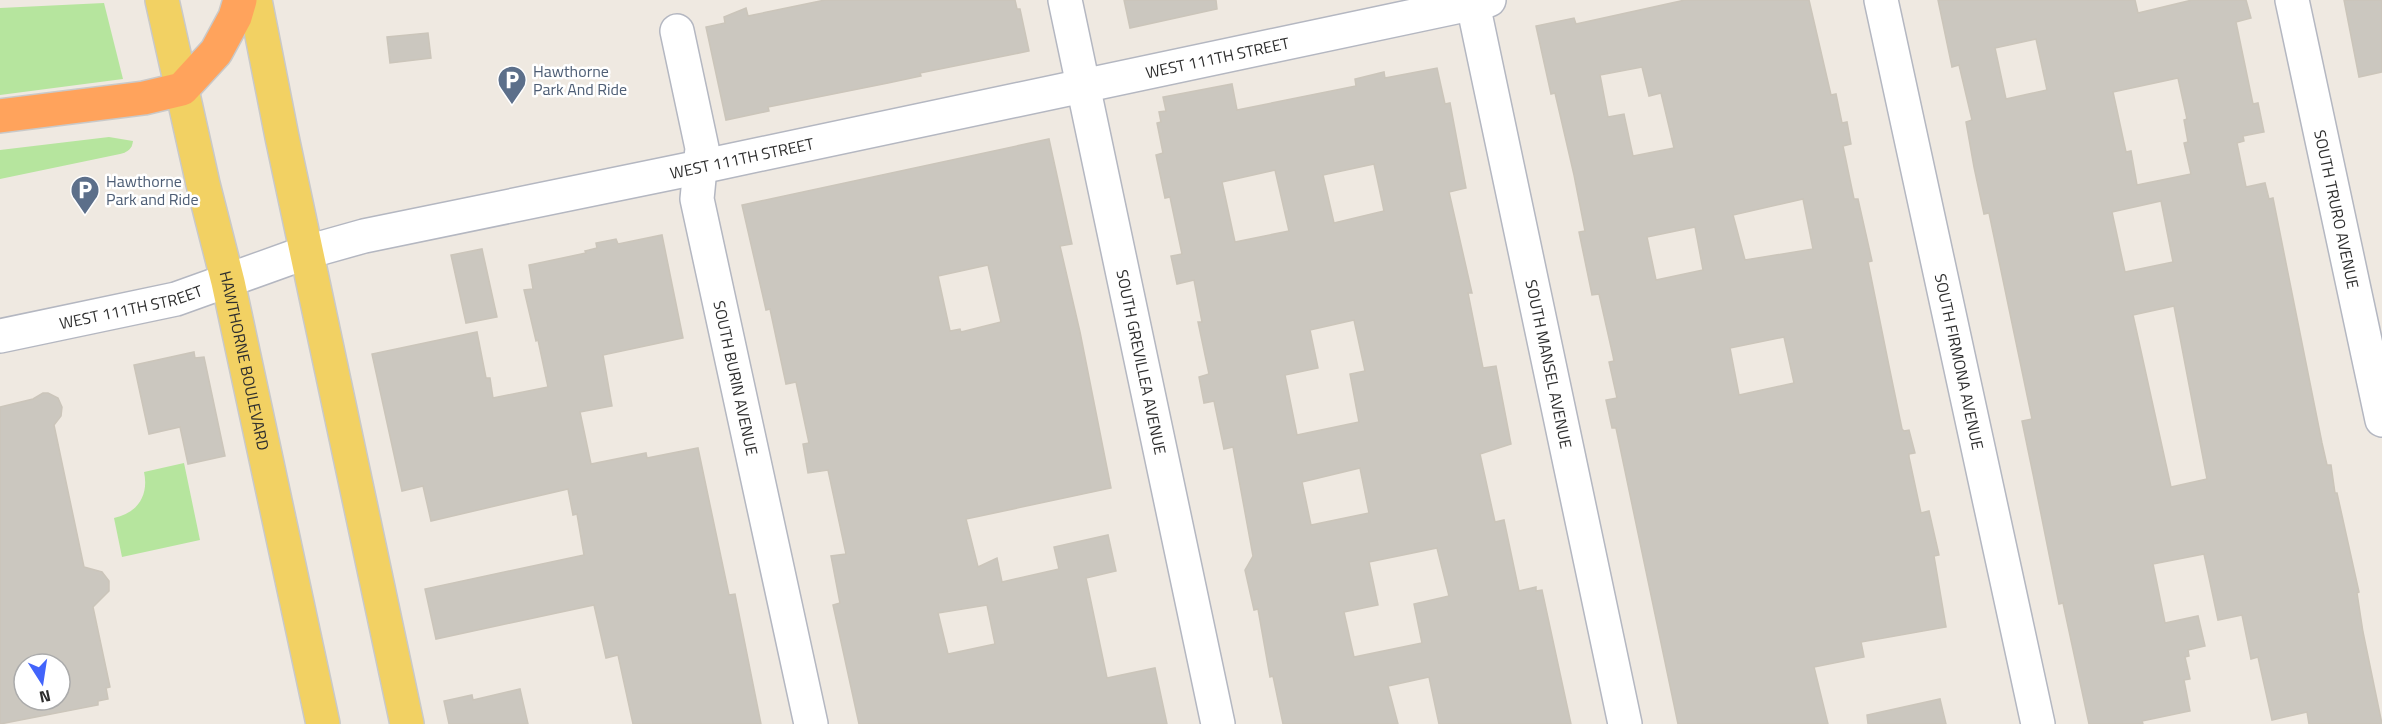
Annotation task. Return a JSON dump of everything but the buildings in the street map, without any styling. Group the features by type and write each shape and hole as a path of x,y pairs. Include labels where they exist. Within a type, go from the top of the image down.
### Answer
{"highway":[{"path":"0,116 144,98 182,88 216,52 247,8"}],"main road":[{"name":"HAWTHORNE BOULEVARD","path":"162,0 203,184 228,282 323,724"},
{"path":"247,8 307,252 407,724"}],"street":[{"name":"SOUTH GREVILLEA AVENUE","path":"1065,0 1218,724"},
{"name":"SOUTH FIRMONA AVENUE","path":"1881,0 2038,724"},
{"name":"SOUTH TRURO AVENUE","path":"2292,0 2382,420"},
{"name":"WEST 111TH STREET","path":"0,336 176,299 307,252 371,235 1481,2"},
{"name":"SOUTH MANSEL AVENUE","path":"1481,2 1625,724"},
{"name":"SOUTH BURIN AVENUE","path":"677,31 702,148 697,199 810,724"}],"green space":[{"path":"104,3 123,79 0,95 0,8"},
{"path":"109,137 133,141 129,150 120,154 0,179 0,150"},
{"path":"184,463 200,540 122,557 114,518 130,512 140,502 145,488 144,472"}],"place":[{"name":"Hawthorne Park And Ride","path":"512,106"},
{"name":"Hawthorne Park and Ride","path":"85,216"}]}
